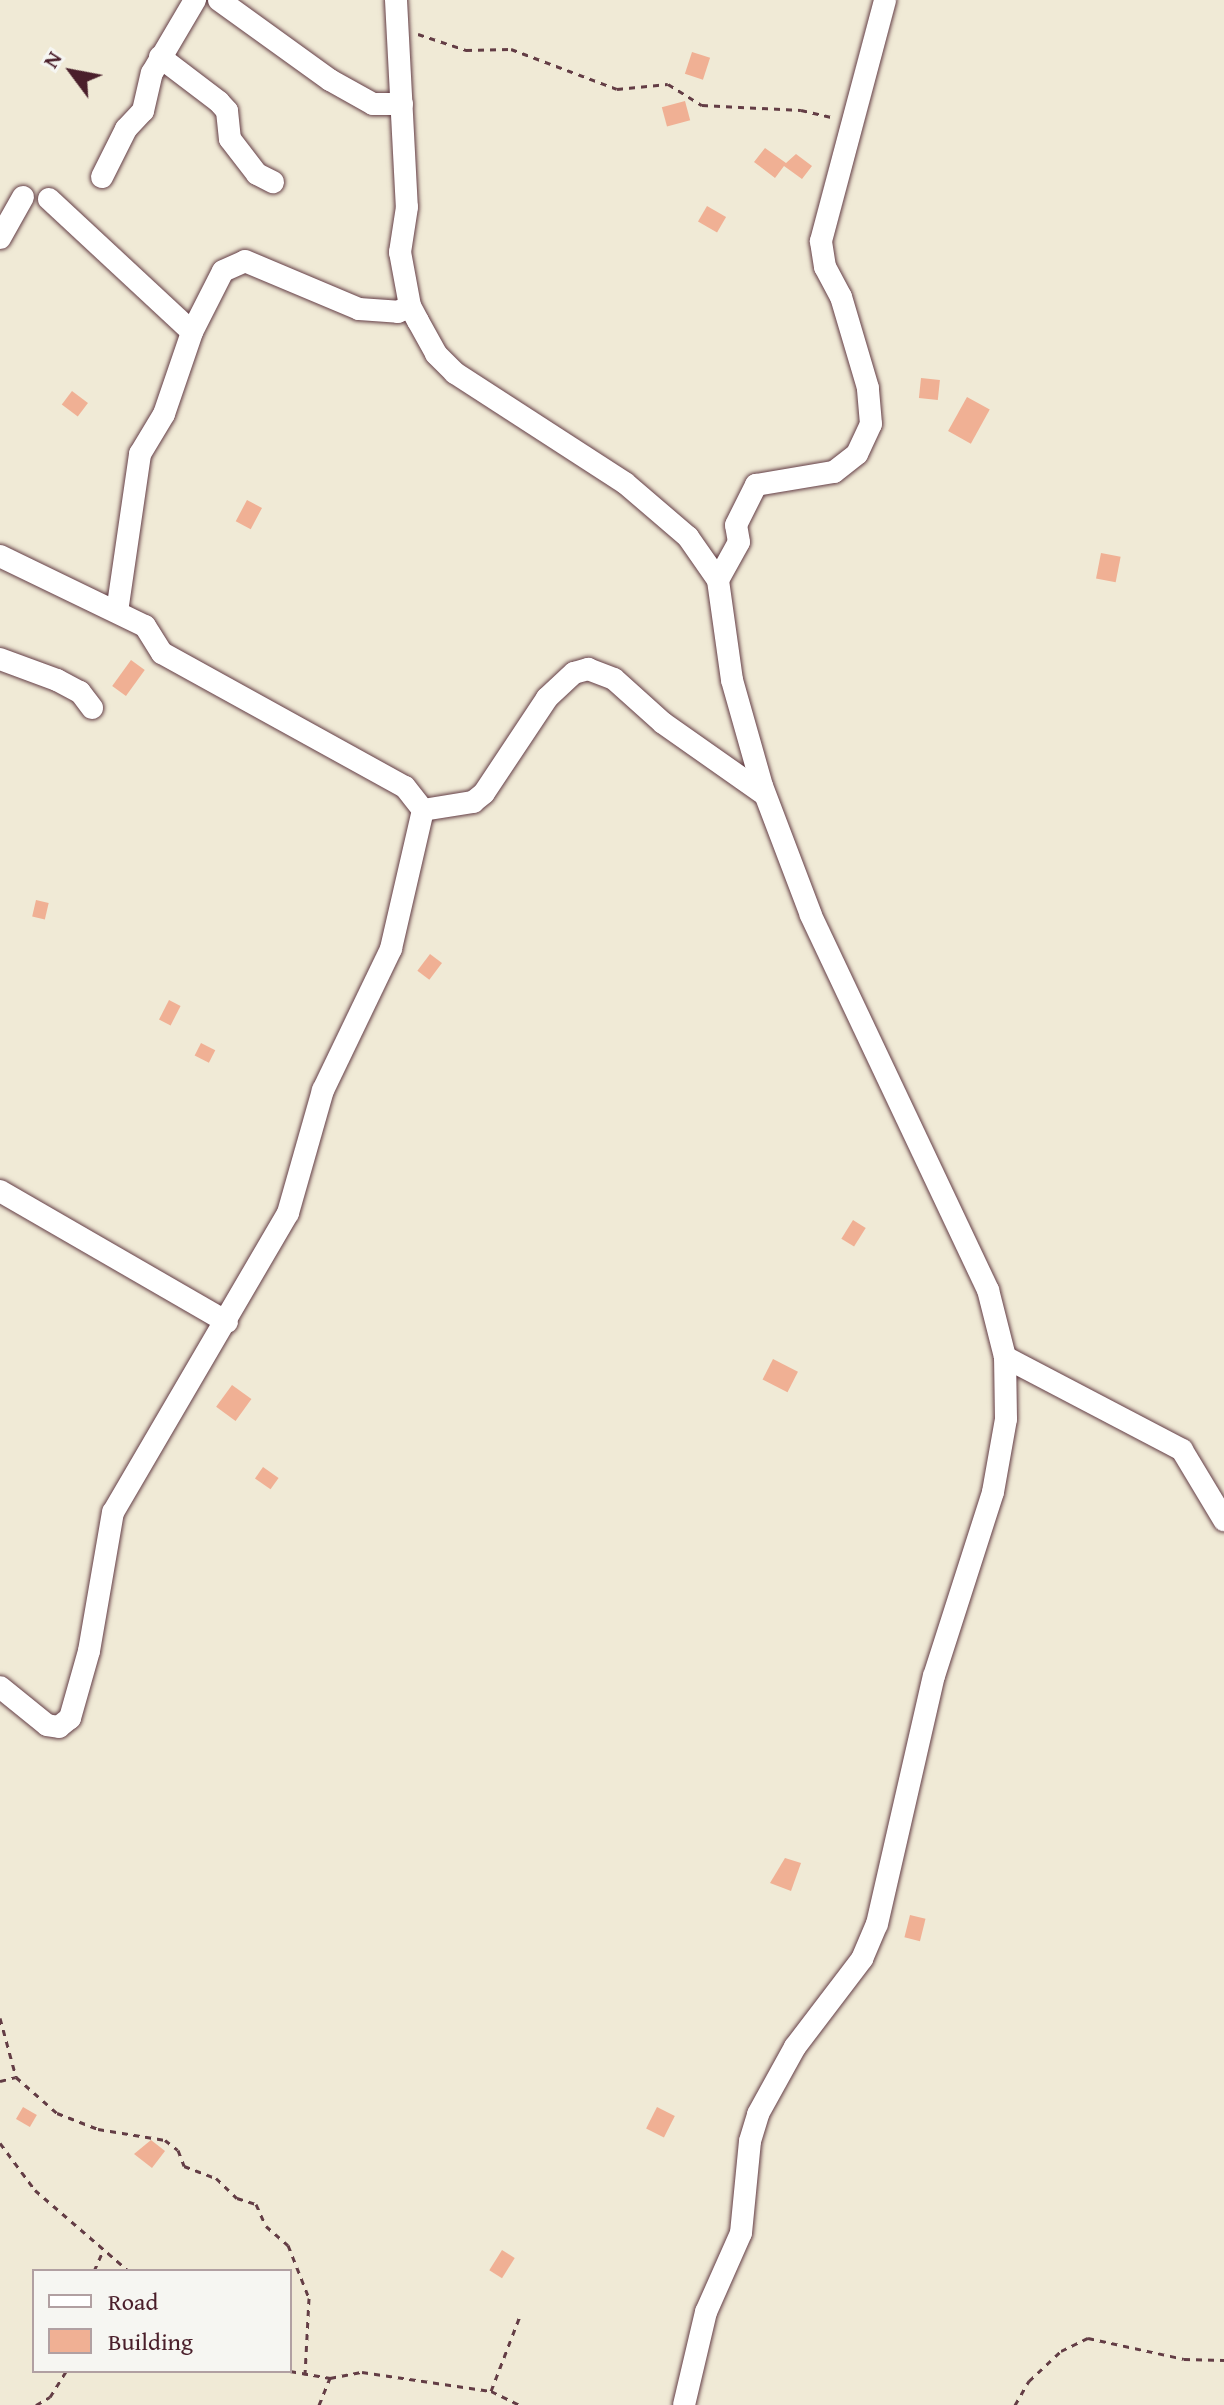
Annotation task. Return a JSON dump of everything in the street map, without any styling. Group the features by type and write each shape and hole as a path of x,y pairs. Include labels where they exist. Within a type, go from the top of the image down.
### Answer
{"street":[{"path":"102,177 126,129 148,102 160,57 195,0"},
{"path":"219,0 330,80 373,104 402,104"},
{"path":"396,0 400,28 407,207 400,252 410,306 436,354 455,373 625,483 688,537 718,580 732,680 764,794 811,915 988,1290 1005,1357 1002,1459 942,1643 877,1924 862,1959 795,2047 758,2114 750,2141 741,2233 706,2312 684,2405"},
{"path":"718,580 739,542 736,525 756,485 834,472 857,454 871,424 865,378 841,297 825,267 821,241 885,0"},
{"path":"160,57 219,102 227,111 230,139 257,174 273,182"},
{"path":"0,238 23,197"},
{"path":"49,199 192,332"},
{"path":"117,612 140,454 176,385 192,332 223,271 245,261 359,309 398,312 410,306"},
{"path":"688,537 709,544 739,542"},
{"path":"0,556 145,626 162,653 405,787 423,810"},
{"path":"0,659 69,686 92,708"},
{"path":"423,810 473,802 484,793 547,698 574,673 588,669 614,679 663,723 764,794"},
{"path":"0,1687 47,1725 66,1723 89,1651 113,1512 227,1322 288,1213 323,1090 391,949 423,810"},
{"path":"0,1191 227,1322"},
{"path":"1005,1357 1182,1450 1224,1520"}],"path":[{"path":"400,28 466,50 511,49 617,89 668,84 702,105 801,110 853,121"},
{"path":"0,2018 16,2077 57,2113 82,2124 165,2140 178,2150 184,2166 216,2178 237,2198 256,2204 266,2226 288,2245 309,2298 305,2375"},
{"path":"0,2081 16,2077"},
{"path":"0,2143 35,2190 127,2269"},
{"path":"95,2269 105,2248"},
{"path":"491,2391 520,2316"},
{"path":"1015,2405 1029,2381 1061,2351 1088,2338 1184,2359 1224,2360"},
{"path":"292,2372 330,2378 362,2372 491,2391 520,2405"},
{"path":"36,2405 50,2397 65,2373"},
{"path":"319,2405 330,2378"}],"building":[{"path":"692,52 710,58 703,80 685,74"},
{"path":"685,101 690,120 667,127 662,107"},
{"path":"765,148 786,163 796,154 812,166 802,179 784,166 775,178 754,162"},
{"path":"707,206 726,217 717,233 698,222"},
{"path":"921,378 940,380 938,400 919,398"},
{"path":"72,391 88,403 78,417 62,405"},
{"path":"967,397 990,410 971,444 948,431"},
{"path":"247,500 262,508 251,529 236,521"},
{"path":"1101,553 1121,557 1116,582 1096,579"},
{"path":"131,660 145,670 126,696 112,686"},
{"path":"36,900 49,903 45,919 32,917"},
{"path":"430,954 442,963 429,980 417,971"},
{"path":"169,1000 181,1006 171,1026 159,1020"},
{"path":"201,1043 215,1050 209,1063 195,1055"},
{"path":"853,1220 866,1228 854,1247 841,1239"},
{"path":"773,1359 798,1372 788,1392 763,1379"},
{"path":"232,1385 251,1399 236,1421 216,1407"},
{"path":"263,1467 279,1478 271,1489 255,1478"},
{"path":"785,1858 801,1863 791,1891 770,1883"},
{"path":"910,1915 926,1919 920,1941 904,1937"},
{"path":"23,2107 37,2115 30,2127 16,2119"},
{"path":"657,2107 675,2116 664,2137 646,2128"},
{"path":"151,2140 165,2151 152,2168 134,2154"},
{"path":"502,2250 515,2258 502,2278 489,2270"}]}
